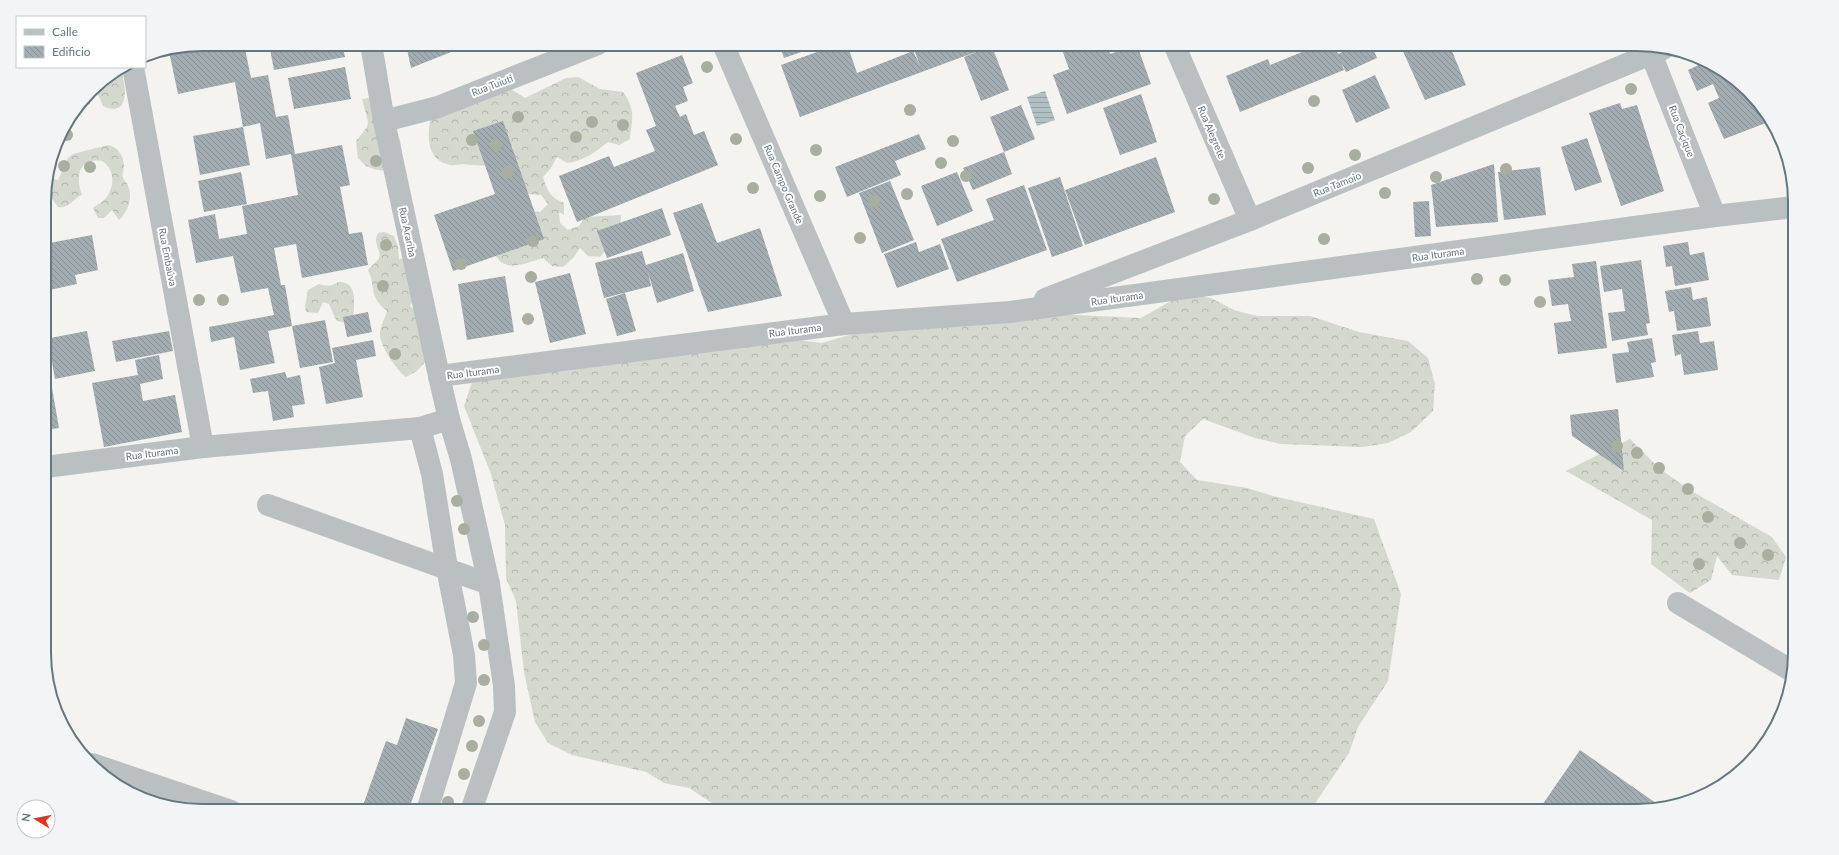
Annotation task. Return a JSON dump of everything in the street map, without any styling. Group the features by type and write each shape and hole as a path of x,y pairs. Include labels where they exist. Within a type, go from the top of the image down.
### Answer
{"street":[{"name":"Rua Araríba","path":"372,51 384,121 439,376 449,419 461,459 489,584 504,686 505,712 473,804"},
{"name":"Rua Tuiuti","path":"384,121 438,107 580,51"},
{"name":"Rua Campo Grande","path":"726,51 844,324"},
{"name":"Rua Alegrete","path":"1177,51 1250,220"},
{"name":"Rua Tamoio","path":"1010,312 1250,220 1651,51"},
{"name":"Rua Caçique","path":"1655,52 1715,216"},
{"name":"Rua Embaúva","path":"133,68 203,447"},
{"name":"Rua Iturama","path":"439,376 844,324 1010,312 1715,216 1788,208"},
{"name":"Rua Iturama","path":"51,466 203,447 420,428 449,419"},
{"path":"420,428 432,474 447,568 464,655 466,683 429,804"},
{"path":"268,505 489,584"},
{"path":"1678,603 1787,668"},
{"path":"103,768 210,804"}],"green space":[{"path":"121,74 125,91 122,104 118,108 112,109 103,106 97,93"},
{"path":"578,77 600,89 623,92 630,104 632,114 630,139 619,145 608,142 589,156 573,162 567,163 557,157 551,168 543,177 550,193 556,199 564,203 564,215 559,212 560,223 568,230 579,226 585,217 621,215 618,234 600,257 588,256 580,248 573,258 563,267 552,266 543,258 521,265 507,265 496,257 492,249 528,211 540,212 548,204 541,195 529,194 519,189 513,159 513,147 501,145 488,165 452,165 441,162 431,149 429,141 433,107 505,85 525,98 566,78"},
{"path":"369,98 400,140 402,153 399,165 388,171 377,170 366,166 358,158 356,141 367,127 368,122 362,99"},
{"path":"108,145 115,148 121,155 124,165 123,178 128,185 130,199 125,213 119,220 112,210 104,218 98,218 93,208 107,197 112,186 111,172 102,161 87,162 83,166 80,170 79,176 82,195 68,205 65,207 58,207 51,197 53,179 58,180 68,158 73,154"},
{"path":"384,232 394,236 398,247 399,259 405,258 413,301 410,306 415,310 433,353 417,371 406,377 393,363 382,343 380,332 387,311 375,296 368,270 379,258 380,255 376,244 376,237 378,233"},
{"path":"338,282 349,285 352,290 354,296 353,321 340,322 336,320 329,304 323,302 318,313 306,312 305,306 308,290 319,284 328,286"},
{"path":"1185,293 1211,298 1234,310 1257,316 1310,316 1359,332 1408,341 1428,358 1435,384 1433,411 1411,432 1388,443 1362,447 1281,444 1255,438 1203,419 1185,436 1180,462 1197,480 1247,488 1273,496 1374,519 1401,594 1388,681 1358,727 1349,753 1315,804 713,804 689,788 664,783 646,772 572,755 548,743 535,722 524,672 516,601 506,578 505,525 491,474 464,406 473,379 723,331 822,343 897,321 1010,312 1141,318"},
{"path":"1630,439 1659,468 1688,489 1772,537 1786,557 1779,580 1732,575 1717,556 1711,580 1690,593 1651,564 1652,520 1566,471"}],"shaded area":[{"path":"1045,91 1055,120 1037,126 1027,97"}],"building":[{"path":"192,51 245,51 251,78 268,75 276,117 288,115 295,154 342,145 350,185 340,187 349,234 362,232 368,265 302,278 296,244 274,248 281,285 285,285 292,326 268,331 275,363 240,370 234,337 211,342 209,327 274,315 268,288 241,293 233,256 196,263 188,220 215,214 219,239 247,234 242,206 298,195 291,154 266,159 260,123 243,127 235,82 178,94 170,55"},
{"path":"270,51 344,51 345,57 274,70"},
{"path":"407,51 451,51 451,52 411,68"},
{"path":"782,51 804,51 784,58"},
{"path":"820,51 849,51 857,73 913,51 920,66 915,51 978,51 800,117 781,65"},
{"path":"979,51 994,51 1009,90 981,101 964,57"},
{"path":"1063,51 1109,51 1110,54 1119,51 1139,51 1151,84 1067,114 1053,75 1069,69"},
{"path":"1305,51 1337,51 1338,54 1345,51 1374,51 1377,58 1346,72 1341,62 1344,70 1240,112 1226,76 1268,59 1270,65"},
{"path":"1403,51 1452,51 1466,85 1425,100"},
{"path":"682,55 693,83 683,87 688,101 675,106 680,117 686,114 694,135 704,131 718,165 577,222 559,176 609,156 614,167 655,151 646,130 656,126 636,73"},
{"path":"1700,65 1721,76 1737,88 1751,102 1766,123 1724,139 1708,103 1719,98 1713,84 1697,91 1688,70"},
{"path":"345,67 351,99 294,109 288,78"},
{"path":"1375,75 1390,108 1356,123 1342,90"},
{"path":"1141,94 1157,142 1120,155 1103,108"},
{"path":"1620,103 1622,109 1637,105 1664,191 1621,206 1589,113"},
{"path":"1021,105 1035,139 1004,152 990,117"},
{"path":"503,121 544,239 453,271 434,215 495,194 473,131"},
{"path":"243,127 250,165 200,175 193,136"},
{"path":"919,134 926,149 895,161 901,175 847,197 835,167"},
{"path":"1587,138 1602,182 1575,191 1561,147"},
{"path":"1004,152 1012,174 973,190 963,168"},
{"path":"1156,157 1175,212 1085,245 1065,190"},
{"path":"1494,164 1498,222 1436,227 1431,185"},
{"path":"1540,167 1546,215 1504,220 1498,172"},
{"path":"241,172 247,204 204,212 198,181"},
{"path":"957,172 973,211 937,226 921,186"},
{"path":"1060,177 1083,246 1052,257 1028,188"},
{"path":"890,181 914,240 882,253 859,193"},
{"path":"1024,185 1047,250 957,282 941,239 994,220 986,199"},
{"path":"1429,201 1431,236 1415,237 1413,202"},
{"path":"702,203 717,243 760,228 782,296 708,312 673,213"},
{"path":"662,208 671,235 607,258 597,231"},
{"path":"92,235 98,270 75,275 77,284 51,290 51,243"},
{"path":"916,242 919,252 940,244 949,269 897,288 884,254"},
{"path":"1688,242 1690,255 1704,252 1709,280 1675,286 1672,266 1666,267 1663,246"},
{"path":"642,251 646,265 683,253 694,291 657,303 648,272 651,286 604,298 595,263"},
{"path":"1641,260 1650,323 1646,324 1648,335 1612,341 1608,313 1625,311 1622,289 1604,292 1600,266"},
{"path":"1596,261 1607,348 1558,354 1554,323 1571,321 1568,304 1552,306 1548,280 1574,277 1572,264"},
{"path":"570,273 586,334 550,343 535,282"},
{"path":"505,276 514,332 467,340 458,284"},
{"path":"1691,287 1693,300 1707,297 1711,326 1677,331 1674,311 1669,312 1665,291"},
{"path":"625,293 636,331 617,336 606,299"},
{"path":"368,312 372,332 347,337 343,317"},
{"path":"325,320 333,362 300,368 292,326"},
{"path":"87,331 95,371 55,379 51,356 51,338"},
{"path":"169,331 173,351 116,362 112,341"},
{"path":"1698,331 1700,343 1714,341 1718,370 1684,375 1681,354 1675,356 1672,335"},
{"path":"1652,338 1656,362 1651,363 1654,377 1616,383 1612,354 1629,352 1627,342"},
{"path":"373,340 376,356 356,360 363,397 326,404 319,367 335,363 332,348"},
{"path":"159,355 163,379 140,384 143,401 175,395 182,432 104,447 92,383 138,375 135,360"},
{"path":"285,372 287,378 300,375 305,404 292,406 294,417 273,421 268,391 253,393 250,379"},
{"path":"51,388 59,428 51,429"},
{"path":"1618,409 1624,471 1572,436 1570,415"},
{"path":"406,718 438,729 411,804 364,804 386,741 397,745"},
{"path":"1580,750 1656,803 1647,804 1543,804"}]}
